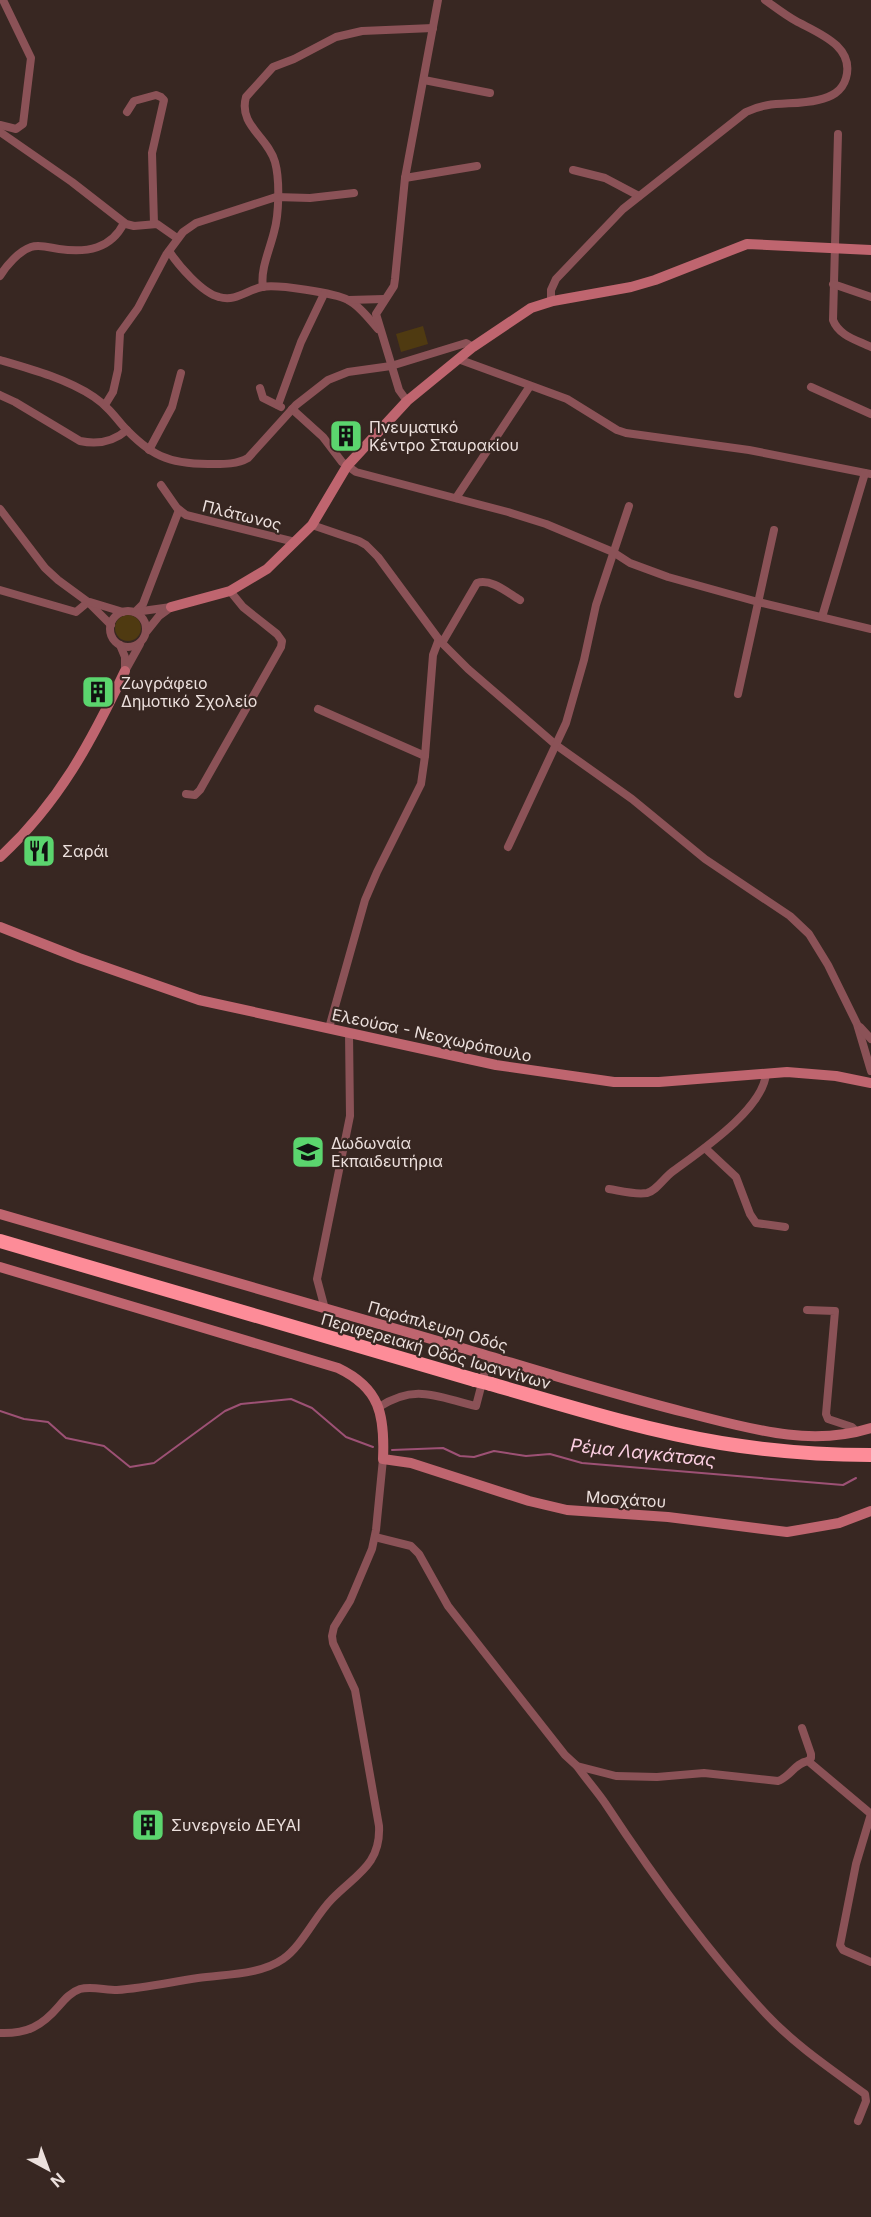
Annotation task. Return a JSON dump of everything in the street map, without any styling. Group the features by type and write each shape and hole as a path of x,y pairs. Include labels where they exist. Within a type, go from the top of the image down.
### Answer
{"highway":[{"name":"Περιφερειακή Οδός Ιωαννίνων","path":"0,1241 618,1421 758,1449 834,1455 871,1455"}],"street":[{"path":"0,125 16,129 23,124 31,64 29,51 3,0"},
{"path":"407,400 399,390 376,314 395,282 405,178 438,0"},
{"path":"551,301 552,287 559,276 613,219 639,196 750,110 773,103 817,100 831,96 842,86 846,80 847,66 838,47 825,36 765,0"},
{"path":"263,287 263,277 275,227 277,170 273,157 249,123 244,111 246,97 273,67 294,59 325,41 362,31 433,28"},
{"path":"424,80 490,93"},
{"path":"128,112 134,101 156,95 161,96 164,100 152,153 154,224"},
{"path":"0,132 72,182 124,223 134,226 159,225 177,238"},
{"path":"838,134 833,320 843,334 871,347"},
{"path":"405,178 477,166"},
{"path":"573,170 605,178 639,196"},
{"path":"105,405 113,392 118,370 120,333 138,308 177,238 196,223 276,197 310,198 354,193"},
{"path":"0,276 3,264 33,247 71,250 104,246 115,238 124,223"},
{"path":"88,602 123,612 171,607 230,591 259,575 312,525 347,466 407,400 473,347 521,314 551,301 644,284 747,243 871,250"},
{"path":"169,251 183,269 216,297 240,296 263,287 324,294 349,300 384,299"},
{"path":"833,284 871,297"},
{"path":"278,405 301,342 324,294"},
{"path":"349,300 379,330"},
{"path":"0,360 68,383 87,393 105,405 149,450 167,459 192,464 240,462 252,454 311,391 338,375 392,366 466,343 473,347"},
{"path":"458,359 567,399 617,430 626,433 731,447 868,474 822,617"},
{"path":"149,450 172,407 181,374"},
{"path":"456,498 530,386"},
{"path":"811,387 871,414"},
{"path":"260,388 263,398 290,411 323,437 347,466 356,472 546,524 613,552 630,563 668,577 758,602 871,629"},
{"path":"0,395 80,441 89,443 106,441 120,436 127,430"},
{"name":"Πλάτωνος","path":"161,484 178,510 193,517 295,542"},
{"path":"508,847 569,713 596,605 629,506"},
{"path":"0,509 45,568 88,602 111,625"},
{"path":"135,612 143,604 178,510"},
{"path":"312,525 366,545 378,557 440,641 468,669 556,745 632,799 705,859 799,923 821,950 858,1024 871,1071"},
{"path":"738,694 774,530"},
{"path":"329,1028 365,900 421,784 433,655 477,582 483,580 489,582 520,600"},
{"path":"0,590 76,612 88,602"},
{"path":"186,794 195,795 200,790 281,647 282,641 277,634 243,607 230,591"},
{"path":"0,857 22,835 62,786 95,734 146,631 159,616 171,607"},
{"path":"123,612 113,619 111,625 112,636 120,645 124,657 125,671"},
{"path":"135,612 144,620 146,631"},
{"path":"120,645 131,647 141,642"},
{"path":"318,709 425,756"},
{"name":"Ελεούσα - Νεοχωρόπουλο","path":"0,927 69,955 191,998 496,1065 594,1080 659,1082 766,1073 820,1074 871,1083"},
{"path":"858,1024 871,1039"},
{"path":"325,1309 317,1279 350,1116 349,1033"},
{"path":"609,1189 649,1192 670,1173 723,1134 758,1095 765,1085 766,1073"},
{"path":"705,1148 735,1177 756,1223 785,1227"},
{"name":"Παράπλευρη Οδός","path":"0,1214 618,1395 760,1430 808,1436 856,1432 871,1428"},
{"path":"0,1267 328,1365 360,1381 372,1394 379,1407 383,1429 383,1460 375,1537 354,1593 334,1627 332,1636 356,1690 378,1820 378,1843 370,1863 333,1898 293,1949 280,1961 233,1974 126,1989 81,1989 69,1995 39,2026 21,2032 0,2033"},
{"path":"807,1310 836,1311 826,1414 828,1419 852,1427 856,1432"},
{"path":"379,1407 400,1396 418,1393 476,1406 489,1356"},
{"name":"Μοσχάτου","path":"383,1460 411,1463 529,1501 567,1510 668,1517 787,1532 839,1523 871,1511"},
{"path":"375,1537 411,1546 420,1554 442,1597 460,1622 565,1755 577,1766 661,1885 760,2007 827,2067 865,2094 866,2101 858,2121"},
{"path":"577,1766 624,1777 665,1777 704,1773 778,1781 811,1758 802,1728"},
{"path":"808,1761 871,1814 856,1864 840,1945 843,1950 871,1962"}],"shaded area":[{"path":"423,326 428,344 401,352 396,334"},
{"path":"128,615 137,619 141,628 137,637 128,641 119,637 115,628 119,619"}],"waterway":[{"name":"Ρέμα Λαγκάτσας","path":"0,1411 24,1419 48,1422 66,1438 104,1446 130,1467 154,1463 225,1411 241,1404 291,1399 312,1408 346,1437 373,1447"},
{"name":"Ρέμα Λαγκάτσας","path":"392,1450 443,1448 460,1456 474,1457 494,1451 526,1456 550,1454 582,1463 843,1485 856,1478"}],"place":[{"name":"Πνευματικό Κέντρο Σταυρακίου","path":"346,436"},
{"name":"Ζωγράφειο Δημοτικό Σχολείο","path":"98,692"},
{"name":"Σαράι","path":"39,851"},
{"name":"Δωδωναία Εκπαιδευτήρια","path":"308,1152"},
{"name":"Συνεργείο ΔΕΥΑΙ","path":"148,1825"}]}
